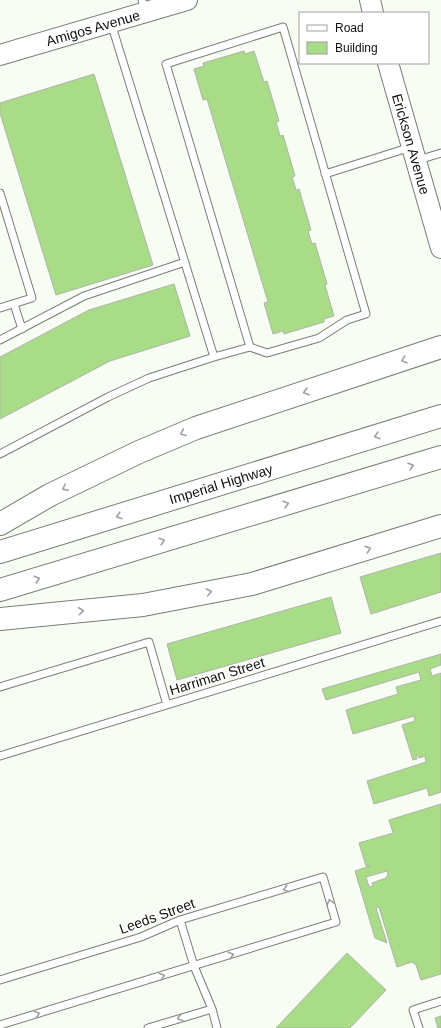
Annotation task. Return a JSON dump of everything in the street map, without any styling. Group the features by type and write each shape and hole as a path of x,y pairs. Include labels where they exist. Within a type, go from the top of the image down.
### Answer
{"main road":[{"path":"0,524 50,495 139,452 196,428 441,347"},
{"name":"Imperial Highway","path":"0,552 56,536 441,416"},
{"path":"0,590 441,457"},
{"path":"0,619 143,605 252,584 441,526"},
{"path":"0,566 56,536"}],"street":[{"name":"Amigos Avenue","path":"0,55 111,22 144,6 187,0"},
{"path":"370,0 373,12"},
{"name":"Erickson Avenue","path":"388,64 441,248"}],"lane":[{"path":"111,22 214,357"},
{"path":"0,454 108,397 149,378 250,347 267,353 319,338 347,320 366,314 283,27 166,64 250,347"},
{"path":"325,174 414,153 441,153"},
{"path":"0,193 32,298 0,308"},
{"path":"0,340 84,296 185,262"},
{"path":"14,304 22,329"},
{"name":"Harriman Street","path":"0,756 441,621"},
{"path":"0,687 149,642 168,705"},
{"name":"Leeds Street","path":"0,980 141,937 180,920 324,877 336,922 194,966"},
{"path":"180,920 194,966 212,1009 217,1028"},
{"path":"0,1025 194,966"},
{"path":"419,1028 414,1010 441,1001"},
{"path":"148,1028 212,1009"}],"building":[{"path":"244,51 245,54 254,51 264,82 267,81 279,121 276,122 280,136 283,135 295,176 292,177 296,190 299,189 311,230 308,231 312,244 315,243 327,284 325,285 334,316 324,319 324,322 284,334 283,331 273,334 264,303 268,302 207,99 203,100 194,69 204,66 203,63"},
{"path":"94,74 153,265 56,295 0,113 0,103"},
{"path":"174,284 190,336 110,361 0,419 0,357 89,310"},
{"path":"441,553 441,592 371,614 360,577"},
{"path":"331,597 341,633 177,680 167,644"},
{"path":"441,654 441,665 430,669 432,676 441,673 441,792 429,796 427,788 374,804 367,781 426,762 425,756 419,758 418,755 416,755 417,759 413,760 402,725 415,721 414,716 353,734 346,710 398,694 396,687 421,680 419,672 326,700 322,689"},
{"path":"441,804 441,974 421,980 416,965 412,962 397,967 379,907 376,908 387,943 375,938 355,871 370,866 366,866 359,843 393,833 389,820","holes":["387,871 388,874 386,878 372,883 373,886 369,887 366,877"]},
{"path":"347,953 386,990 350,1028 276,1028"},
{"path":"441,1016 441,1028 438,1028 435,1018"}]}
